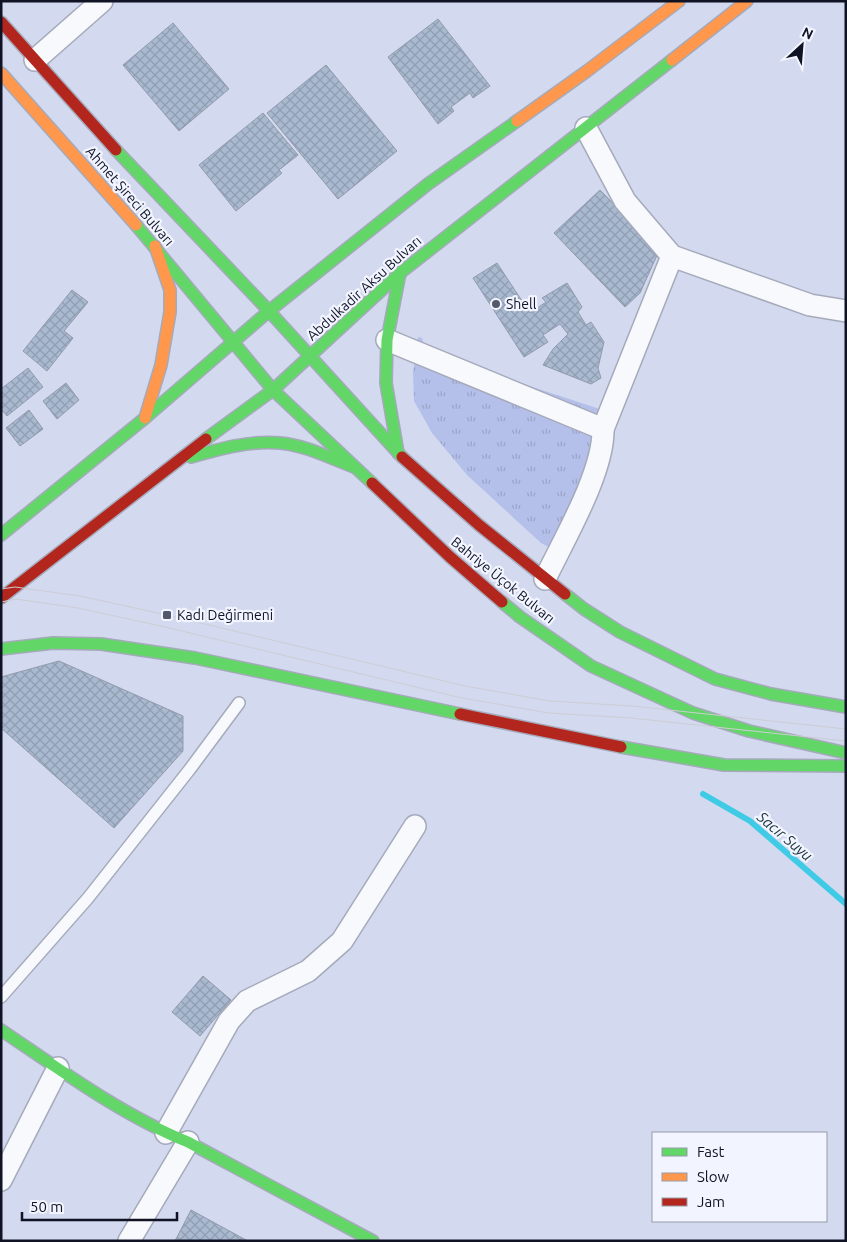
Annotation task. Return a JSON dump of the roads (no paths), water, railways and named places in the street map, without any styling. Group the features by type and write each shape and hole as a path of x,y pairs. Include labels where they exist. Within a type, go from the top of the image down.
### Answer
{"main road":[{"path":"1,535 145,418 269,311 428,184 587,71 679,1"},
{"name":"Abdulkadir Aksu Bulvarı","path":"1,598 173,463 273,390 400,273 748,1"},
{"name":"Bahriye Üçok Bulvarı","path":"1,22 128,163 269,311 398,453 479,525 545,579 584,609 620,632 715,679 771,694 846,707"},
{"name":"Ahmet Şireci Bulvarı","path":"1,74 155,246 232,342"},
{"path":"145,418 161,365 170,312 170,290 155,246"},
{"path":"398,453 386,383 387,340 400,273"},
{"name":"Bahriye Üçok Bulvarı","path":"232,342 273,390 450,557 520,617 592,666 694,713 749,731 846,753"},
{"path":"173,463 217,449 256,443 281,443 313,451 354,467"},
{"path":"1,649 53,643 101,644 195,658 573,738 724,765 846,766"},
{"path":"1,1030 87,1087 166,1133 188,1142 372,1241"}],"street":[{"path":"35,60 102,1"},
{"path":"586,128 624,201 672,256 810,305 846,311"},
{"path":"545,579 588,491 603,442 603,429 672,256"},
{"path":"387,340 603,429"},
{"path":"166,1133 229,1021 247,1001 308,972 342,941 414,826"},
{"path":"1,1180 58,1068"},
{"path":"129,1241 188,1142"}],"lane":[{"path":"1,997 88,898 190,769 239,703"}],"waterway":[{"name":"Sacır Suyu","path":"703,794 750,821 846,904"}],"tram line":[{"path":"1,589 15,587 80,596 465,686 550,701 632,706 846,729"},
{"path":"1,602 16,599 78,608 462,698 549,713 631,718 846,741"}],"place":[{"name":"Shell","path":"496,304"},
{"name":"Kadı Değirmeni","path":"167,615"}]}
